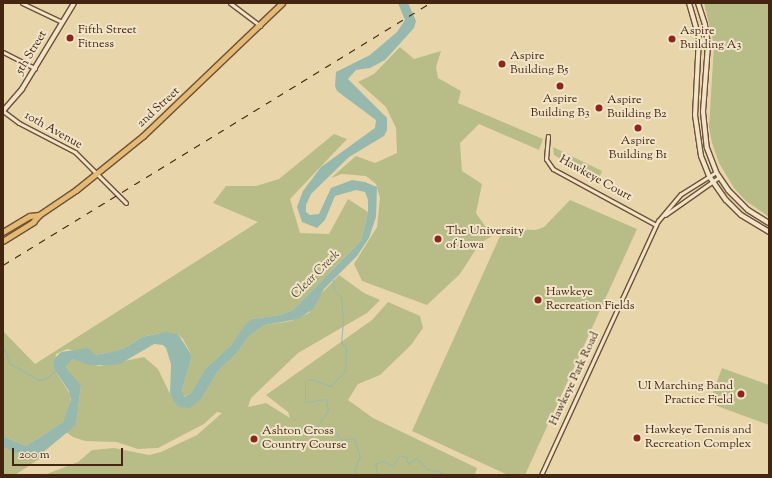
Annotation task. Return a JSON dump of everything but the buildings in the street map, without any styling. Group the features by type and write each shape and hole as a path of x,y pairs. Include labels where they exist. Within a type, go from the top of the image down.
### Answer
{"main road":[{"name":"5th Street","path":"3,111 15,99 74,3"},
{"name":"2nd Street","path":"3,241 33,222 39,215 98,173 164,117 260,26 282,3"},
{"path":"689,3 698,29 700,46 695,115 697,136 709,176 712,182 735,210 769,232"},
{"path":"698,3 705,25 708,45 704,135 719,177 742,205 769,223"},
{"name":"2nd Street","path":"3,232 30,216 39,215"}],"street":[{"path":"22,3 62,22"},
{"path":"230,3 260,26"},
{"path":"3,52 35,68"},
{"name":"10th Avenue","path":"3,111 19,123 75,152 98,173 126,203"},
{"name":"Hawkeye Court","path":"548,136 546,159 553,169 656,225"},
{"name":"Hawkeye Park Road","path":"541,475 656,225 681,194 716,172"},
{"name":"Hawkeye Park Road","path":"656,225 675,205 719,177"}],"green space":[{"path":"704,3 769,3 769,217 746,201 734,188 719,163 712,143 709,127 714,45"},
{"path":"400,47 414,59 441,51 436,67 438,78 461,91 458,103 543,139 539,150 479,124 460,143 462,171 482,184 476,213 492,236 480,243 460,274 427,305 362,281 354,264 377,227 380,198 376,184 366,176 342,174 331,178 356,156 375,163 397,153 396,128 386,107 358,82 374,74"},
{"path":"334,134 347,139 290,199 300,233 329,234 348,199 368,212 361,240 293,310 280,315 252,319 231,345 205,369 191,393 183,397 182,390 192,356 183,339 178,334 159,333 142,337 125,348 95,355 67,349 56,354 54,369 70,394 71,405 63,422 26,446 3,436 3,331 35,364 258,222 213,203 226,186 256,186 279,179"},
{"path":"553,147 602,171 598,181 554,155"},
{"name":"Hawkeye Recreation Fields","path":"570,200 637,229 525,475 508,475 412,431 501,234 507,229 536,230 544,227"},
{"path":"339,275 364,293 380,300 367,313 298,353 251,398 248,407 266,403 290,418 288,412 266,395 372,320 388,302 420,316 423,328 411,345 380,375 358,384 348,400 373,418 477,468 475,475 44,475 78,462 92,450 114,448 149,455 161,452 197,435 222,413 217,412 204,424 158,448 138,449 116,442 85,441 73,437 66,432 76,424 81,385 72,379 66,366 72,359 99,366 144,357 158,369 173,400 202,398 218,371 236,354 250,335 265,325 291,321 309,313 320,295"},
{"name":"UI Marching Band Practice Field","path":"722,368 769,385 769,425 709,403"},
{"path":"3,447 21,456 41,454 42,457 15,475 3,475"}],"water":[{"path":"398,3 408,3 416,21 414,28 385,60 370,68 356,70 348,79 387,118 387,130 384,136 349,157 311,194 306,205 306,212 310,215 319,214 331,188 352,180 365,182 377,187 376,217 369,238 357,256 324,289 313,309 298,319 265,325 250,335 236,354 218,371 202,398 190,408 179,407 170,394 171,364 166,348 163,345 154,344 120,364 89,365 72,359 66,366 69,372 81,385 76,425 41,454 21,456 3,447 3,436 26,446 63,422 71,400 69,391 54,369 54,359 61,352 88,348 95,355 125,348 142,337 165,332 178,334 192,356 182,390 184,397 191,393 205,369 231,345 246,324 252,319 280,315 293,310 354,248 361,240 368,212 368,200 365,192 356,190 335,196 325,220 317,228 302,222 297,207 303,191 321,167 375,128 376,120 337,91 335,86 336,72 370,55 397,32 405,20"}],"waterway":[{"path":"333,280 334,290 341,297 343,321 341,342 346,347 345,371 331,386 311,379 305,381 305,402 326,399 328,410 315,429 321,434 332,428 341,440 354,438 360,456 354,470 358,475"},
{"path":"3,351 5,350 9,363 38,380 45,379 55,371"},
{"path":"378,475 375,464 383,461 393,466 399,455 406,457 408,464 416,458 427,469 441,472 442,475"}],"railway":[{"path":"3,265 430,3"}],"place":[{"name":"Fifth Street Fitness","path":"70,38"},
{"name":"Aspire Building A3","path":"672,39"},
{"name":"Aspire Building B5","path":"502,64"},
{"name":"Aspire Building B3","path":"560,86"},
{"name":"Aspire Building B2","path":"599,108"},
{"name":"Aspire Building B1","path":"638,128"},
{"name":"The University of Iowa","path":"438,239"},
{"name":"Hawkeye Recreation Fields","path":"538,300"},
{"name":"UI Marching Band Practice Field","path":"741,394"},
{"name":"Hawkeye Tennis and Recreation Complex","path":"637,438"},
{"name":"Ashton Cross Country Course","path":"254,439"}],"water label":[{"name":"Clear Creek","path":"316,275"}]}
